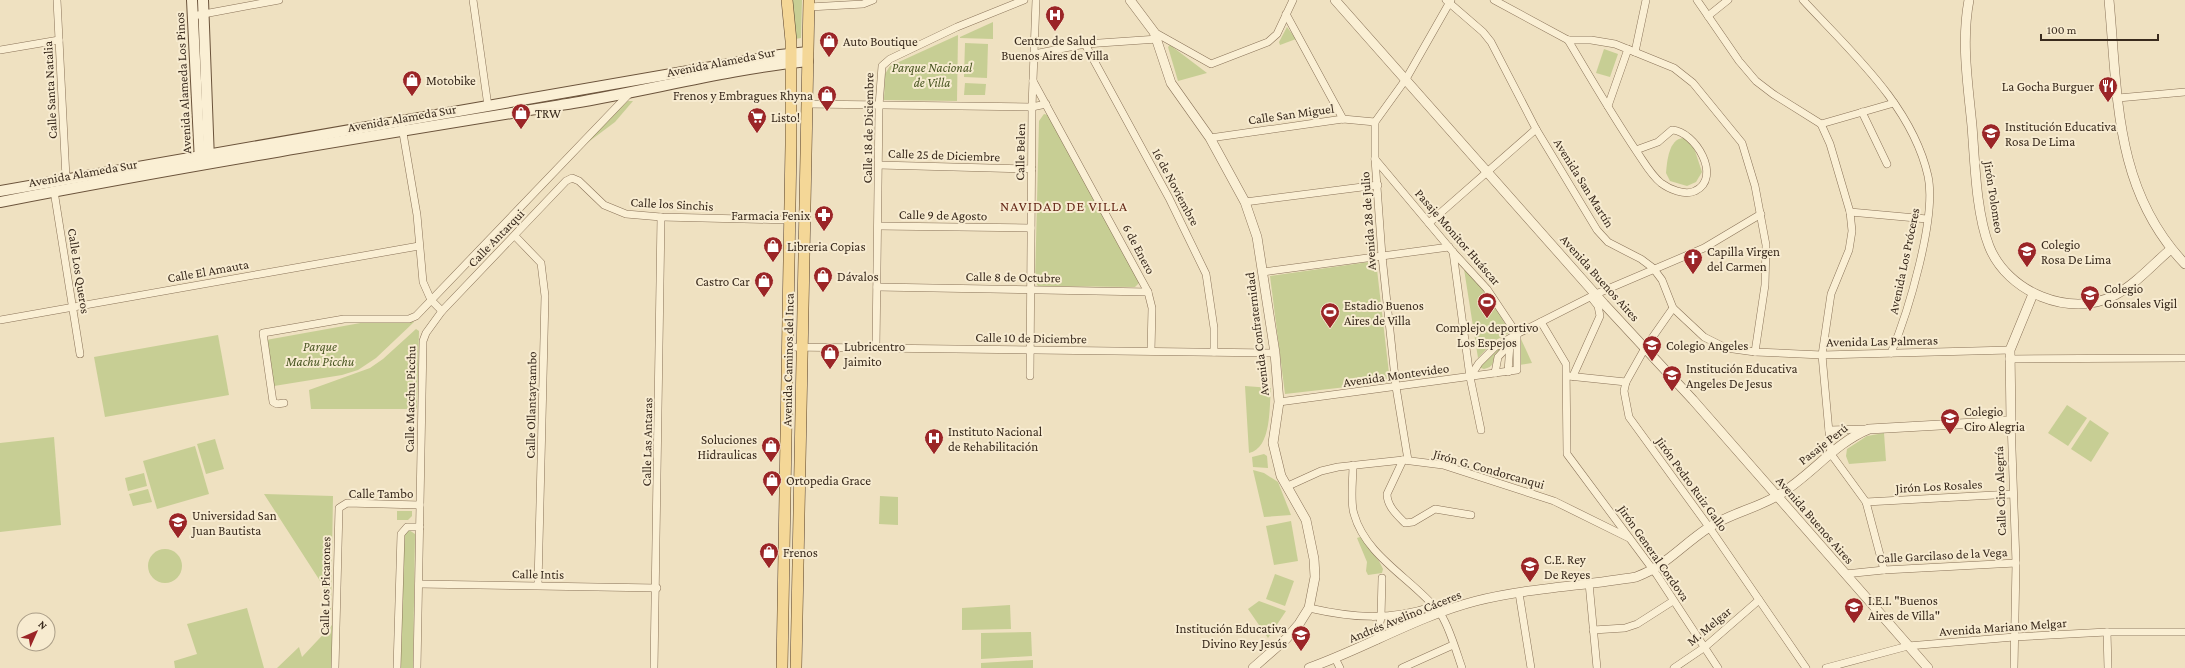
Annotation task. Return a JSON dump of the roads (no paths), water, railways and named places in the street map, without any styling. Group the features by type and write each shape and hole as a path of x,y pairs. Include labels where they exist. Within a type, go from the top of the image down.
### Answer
{"main road":[{"name":"Avenida Alameda Los Pinos","path":"192,0 198,15"},
{"name":"Avenida Alameda Los Pinos","path":"202,0 198,15 205,159"},
{"name":"Avenida Caminos del Inca","path":"782,668 791,58 787,0"},
{"name":"Avenida Caminos del Inca","path":"796,668 809,4"},
{"name":"Avenida Alameda Sur","path":"402,126 488,106 808,56"},
{"name":"Avenida Alameda Sur","path":"0,191 66,178 205,159 402,126 629,94 791,58"},
{"name":"Avenida Alameda Sur","path":"0,202 205,159"}],"street":[{"name":"Calle Santa Natalia","path":"58,0 66,178"},
{"path":"198,15 278,0"},
{"path":"472,0 488,106"},
{"path":"809,4 863,4 873,0"},
{"name":"Calle 18 de Diciembre","path":"876,348 880,70 885,62 957,27 1024,0"},
{"name":"Calle Belen","path":"1030,376 1032,107 1036,0"},
{"name":"Avenida Confraternidad","path":"1130,0 1156,36 1171,83 1210,138 1245,202 1258,237 1275,353 1279,402 1273,443 1282,476 1306,520 1314,558 1315,578 1309,608 1286,639 1253,668"},
{"path":"1034,54 1085,44 1156,36 1211,64 1268,42 1277,34 1293,0"},
{"name":"Avenida Buenos Aires","path":"1335,0 1406,79 1593,295 1645,348 1928,668"},
{"path":"1494,0 1568,40 1603,41 1674,68 1693,83 1716,109 1742,143 1761,214 1766,245 1765,285 1755,352"},
{"path":"1608,106 1631,51 1646,0"},
{"path":"1697,0 1739,61 1756,81 1773,94 1821,124 1830,144 1850,212 1852,231 1849,250 1831,294 1822,355 1831,454 1866,502 1884,570"},
{"path":"1708,16 1728,0"},
{"name":"Avenida Los Próceres","path":"1803,0 1860,61 1894,103 1913,136 1925,165 1930,194 1927,219 1916,273 1901,328 1892,353"},
{"name":"Jirón Tolomeo","path":"1969,0 1965,43 1976,176 1984,227 1989,246 1998,263 2014,280 2033,294 2053,301 2073,304 2095,302 2114,296 2131,285 2171,249"},
{"path":"2109,0 2120,129 2126,154 2137,190 2152,221 2171,249 2185,264"},
{"path":"1375,122 1406,79 1449,1"},
{"name":"Avenida San Martín","path":"1449,1 1491,42 1536,129 1597,230 1608,242 1641,259 1653,268 1662,280 1673,308 1704,337 1726,348 1755,352"},
{"path":"1286,14 1343,119"},
{"path":"0,50 59,40"},
{"path":"1568,40 1636,150 1660,183 1672,190 1690,193 1696,191 1703,184 1707,176 1707,164 1701,154 1689,137 1678,131 1672,130 1658,142 1636,150"},
{"name":"16 de Noviembre","path":"1085,44 1169,198 1206,274 1214,328 1214,352"},
{"name":"6 de Enero","path":"1033,81 1148,292 1152,308 1152,351"},
{"path":"2118,98 2185,92"},
{"path":"284,403 276,404 273,402 263,333 344,319 409,319 416,316 629,94"},
{"path":"1821,124 1894,103"},
{"path":"807,104 1032,107 1046,104"},
{"path":"1862,112 1887,164"},
{"name":"Calle San Miguel","path":"1210,138 1343,119 1375,122"},
{"name":"Avenida 28 de Julio","path":"1375,122 1375,159 1382,256 1396,387 1406,460"},
{"path":"402,126 417,215 423,282 431,300 442,312"},
{"path":"1429,223 1486,171 1536,129"},
{"name":"Pasaje Monitor Huáscar","path":"1375,159 1451,249 1495,298 1517,334"},
{"name":"Calle 25 de Diciembre","path":"879,165 1032,169"},
{"name":"Calle los Sinchis","path":"566,181 572,178 579,181 604,205 626,214 661,217 789,220"},
{"name":"Calle Antarqui","path":"442,312 566,181"},
{"path":"1245,202 1378,186"},
{"name":"Calle Los Queros","path":"54,191 74,307 80,354"},
{"path":"1850,212 1927,219"},
{"path":"1470,377 1479,363 1495,347 1517,334 1593,295 1653,268 1704,248 1761,214"},
{"name":"Calle Las Antaras","path":"654,668 657,588 661,217"},
{"name":"Calle 9 de Agosto","path":"878,226 1031,228"},
{"name":"Calle Ollantaytambo","path":"515,236 541,263 545,296 538,586"},
{"name":"Calle El Amauta","path":"0,320 419,246"},
{"path":"1264,272 1382,256 1451,249 1470,377 1481,430"},
{"name":"Calle 8 de Octubre","path":"877,287 1148,292"},
{"name":"Calle Ciro Alegría","path":"2014,668 2016,563 2010,355 2033,294"},
{"path":"1570,376 1600,316 1598,306 1593,295"},
{"name":"Jirón Pedro Ruiz Gallo","path":"1673,308 1645,348 1626,382 1624,391 1629,417 1709,527 1806,668"},
{"name":"Calle Macchu Picchu","path":"417,668 423,341 426,333 442,312"},
{"path":"1541,322 1566,364 1570,376"},
{"path":"1495,373 1498,357 1517,334"},
{"name":"Avenida Montevideo","path":"1279,402 1517,370 1517,334"},
{"path":"1508,372 1510,344"},
{"name":"Calle 10 de Diciembre","path":"787,347 1275,353"},
{"name":"Avenida Las Palmeras","path":"1755,352 1822,355 1892,353 2185,358"},
{"path":"1570,376 1626,382"},
{"name":"Jirón General Cordova","path":"1570,376 1567,454 1654,571 1718,668"},
{"name":"Pasaje Perú","path":"1777,496 1859,433 1869,428 2011,421"},
{"path":"1829,430 1869,428"},
{"path":"1406,460 1387,494 1387,500 1391,508 1405,523 1413,522 1435,509 1471,515"},
{"name":"Jirón G. Condorcanqui","path":"1288,486 1321,471 1353,465 1406,460 1443,466 1554,501 1631,539"},
{"path":"1353,465 1353,513 1363,533 1399,575 1437,610 1462,668"},
{"name":"Jirón Los Rosales","path":"1866,502 2013,494"},
{"name":"Andrés Avelino Cáceres","path":"1309,668 1377,640 1437,610 1476,601 1636,577 1654,571 1709,527 1777,496"},
{"name":"Calle Tambo","path":"342,505 347,503 420,505"},
{"name":"Calle Los Picarones","path":"335,668 339,508 342,505"},
{"path":"398,668 401,534 407,527 420,527"},
{"name":"Calle Garcilaso de la Vega","path":"1845,574 1884,570 2016,563"},
{"path":"1377,640 1382,578"},
{"path":"1589,583 1597,668"},
{"name":"Calle Intis","path":"419,584 657,588"},
{"path":"1519,594 1531,668"},
{"name":"M. Melgar","path":"1674,668 1705,647 1759,600"},
{"path":"1593,630 1625,628 1637,624 1673,601"},
{"path":"1309,608 1342,615 1380,617 1437,610"},
{"path":"2107,632 2108,668"},
{"name":"Avenida Mariano Melgar","path":"1826,668 1908,646 2014,636 2107,632 2185,632"},
{"path":"1402,668 1453,645"},
{"path":"1336,658 1340,668"}],"place":[{"name":"Centro de Salud Buenos Aires de Villa","path":"1055,32"},
{"name":"Auto Boutique","path":"829,58"},
{"name":"Motobike","path":"412,97"},
{"name":"La Gocha Burguer","path":"2108,103"},
{"name":"Frenos y Embragues Rhyna","path":"827,112"},
{"name":"TRW","path":"521,130"},
{"name":"Listo!","path":"757,134"},
{"name":"Institución Educativa Rosa De Lima","path":"1991,150"},
{"name":"Farmacia Fenix","path":"824,232"},
{"name":"Libreria Copias","path":"773,263"},
{"name":"Colegio Rosa De Lima","path":"2027,268"},
{"name":"Capilla Virgen del Carmen","path":"1693,275"},
{"name":"Dávalos","path":"823,293"},
{"name":"Castro Car","path":"764,298"},
{"name":"Colegio Gonsales Vigil","path":"2090,312"},
{"name":"Complejo deportivo Los Espejos","path":"1487,319"},
{"name":"Estadio Buenos Aires de Villa","path":"1330,329"},
{"name":"Colegio Angeles","path":"1652,362"},
{"name":"Lubricentro Jaimito","path":"830,370"},
{"name":"Institución Educativa Angeles De Jesus","path":"1672,392"},
{"name":"Colegio Ciro Alegria","path":"1950,435"},
{"name":"Instituto Nacional de Rehabilitación","path":"934,455"},
{"name":"Soluciones Hidraulicas","path":"771,463"},
{"name":"Ortopedia Grace","path":"772,497"},
{"name":"Universidad San Juan Bautista","path":"178,539"},
{"name":"Frenos","path":"769,569"},
{"name":"C.E. Rey De Reyes","path":"1530,583"},
{"name":"I.E.I. \"Buenos Aires de Villa\"","path":"1854,624"},
{"name":"Institución Educativa Divino Rey Jesús","path":"1301,652"}],"district":[{"name":"NAVIDAD DE VILLA","path":"1064,206"}],"park label":[{"name":"Parque Nacional de Villa","path":"932,74"},
{"name":"Parque Machu Picchu","path":"320,354"}]}
